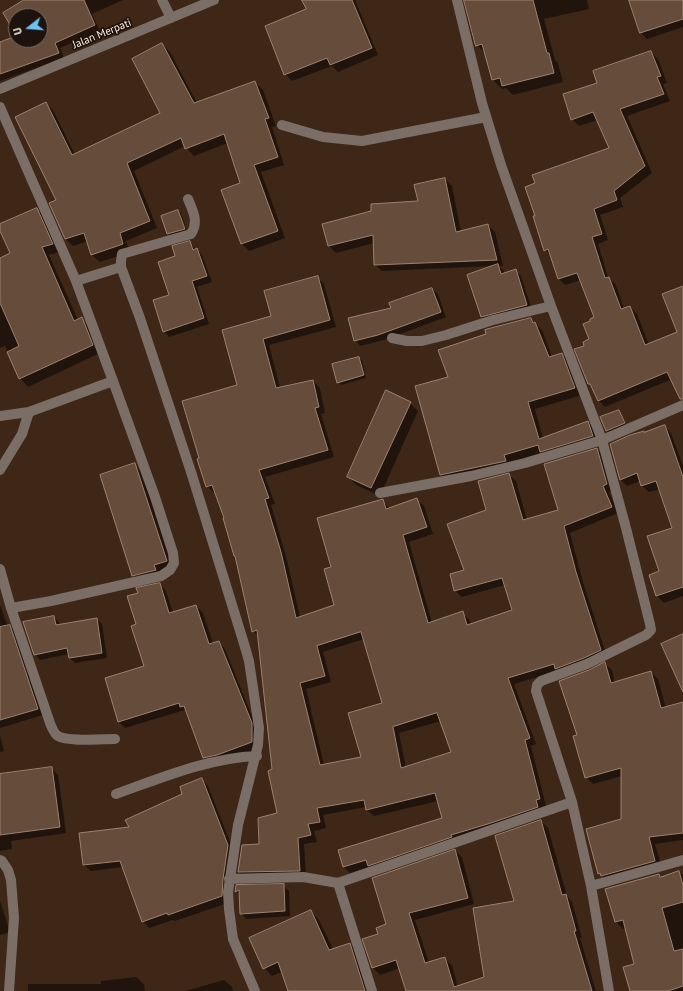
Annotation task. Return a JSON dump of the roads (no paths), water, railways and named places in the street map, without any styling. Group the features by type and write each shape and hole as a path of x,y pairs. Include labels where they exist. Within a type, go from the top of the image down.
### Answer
{"street":[{"path":"162,0 171,18"},
{"name":"Jalan Merpati","path":"0,89 214,0"},
{"path":"457,0 486,117 501,165 551,306 602,440 626,528 651,630 646,635 605,656 541,681 537,685 536,691 572,802 591,886 609,991"},
{"path":"0,107 76,281 155,497 174,563 170,570 161,576 51,602 11,608"},
{"path":"282,125 323,137 362,141 486,117"},
{"path":"188,199 194,214 195,227 191,234 122,254 120,261 192,475 249,661 259,728 257,756 238,825 228,892 233,939 255,991"},
{"path":"76,281 122,267"},
{"path":"392,338 407,341 422,340 446,335 493,320 551,306"},
{"path":"0,416 30,412 113,381"},
{"path":"380,493 477,475 525,463 602,440 683,404"},
{"path":"0,470 22,434 30,412"},
{"path":"0,569 11,608 55,734 67,739 115,739"},
{"path":"116,794 183,770 241,757 257,756"},
{"path":"229,879 303,877 338,883 572,802"},
{"path":"0,860 2,860 8,870 11,880 13,913 9,991"},
{"path":"591,886 683,860"},
{"path":"338,883 372,991"}]}
